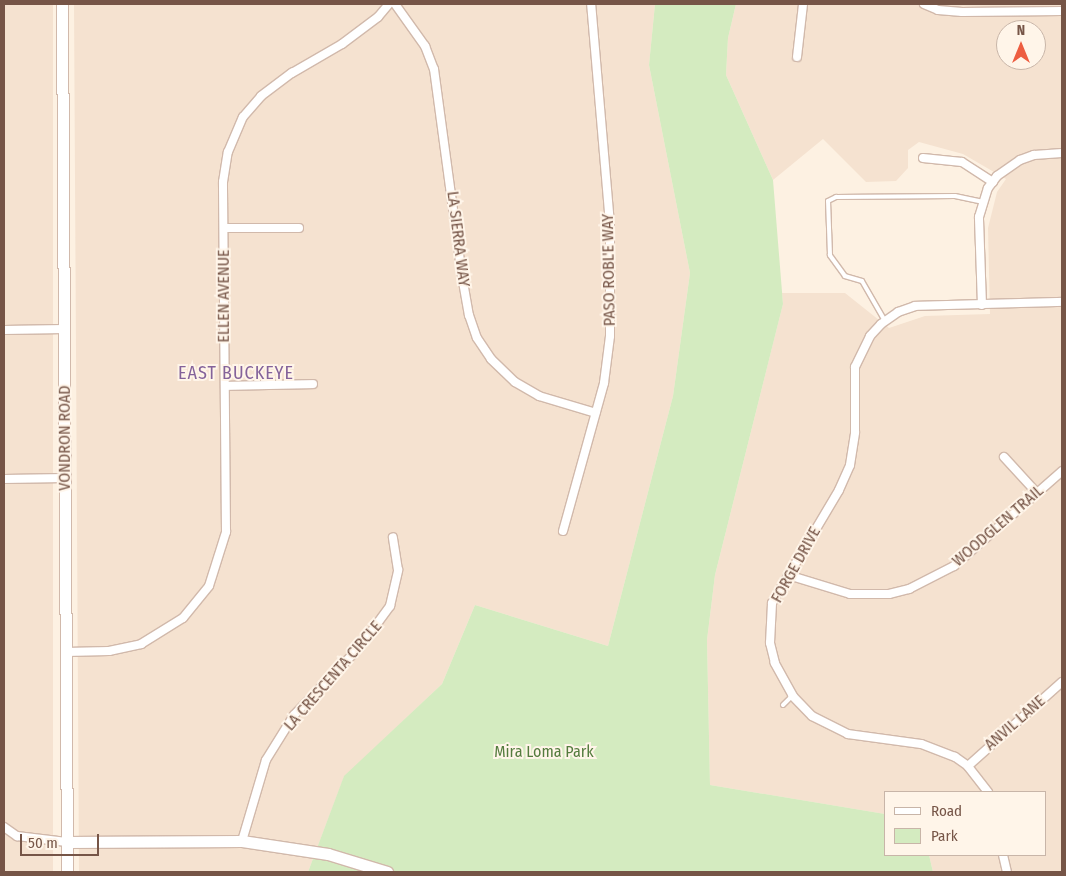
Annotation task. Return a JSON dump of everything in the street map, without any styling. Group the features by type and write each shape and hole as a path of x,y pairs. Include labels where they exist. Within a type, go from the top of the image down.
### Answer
{"street":[{"name":"VONDRON ROAD","path":"62,4 67,872"},
{"name":"ELLEN AVENUE","path":"66,652 109,650 141,644 183,618 209,586 226,532 224,228 226,162 243,117 273,85 342,44 378,17 389,4"},
{"name":"LA SIERRA WAY","path":"395,4 424,46 434,69 462,276 469,315 477,338 491,359 515,382 539,396 596,413"},
{"name":"PASO ROBL'E WAY","path":"563,532 596,413 610,336 612,287 591,4"},
{"path":"797,57 803,4"},
{"path":"924,4 938,10 962,12 1043,8 1062,11"},
{"path":"982,305 978,217 992,182 1020,160 1034,155 1062,153"},
{"path":"922,158 962,162 992,182"},
{"path":"224,228 299,228"},
{"name":"FORGE DRIVE","path":"987,791 968,766 935,748 848,734 812,716 793,696 775,663 770,643 772,603 839,490 850,465 855,432 855,367 870,336 898,312 915,306 1062,302"},
{"path":"4,330 64,329"},
{"path":"225,386 314,384"},
{"path":"1004,457 1037,493"},
{"name":"WOODGLEN TRAIL","path":"788,575 850,594 889,594 908,589 954,566 1062,471"},
{"path":"4,479 65,478"},
{"name":"LA CRESCENTA CIRCLE","path":"242,841 266,760 294,715 360,647 390,606 398,570 393,537"},
{"name":"ANVIL LANE","path":"968,766 1062,682"},
{"path":"4,827 17,836 67,842 242,841 328,854 387,872"},
{"path":"1003,856 1007,872"}],"lane":[{"path":"886,321 862,281 845,276 830,255 828,201 836,197 954,196 983,202"},
{"path":"783,705 793,696"}],"shaded area":[{"path":"4,4 53,4 53,872 4,872"},
{"path":"74,4 655,4 649,65 690,273 673,396 608,646 475,605 442,684 344,777 308,872 79,872"},
{"path":"736,4 1062,4 1062,872 933,872 929,856 1046,856 1046,791 884,791 884,814 710,785 707,640 715,575 783,304 782,293 845,293 889,328 925,316 990,314 988,228 997,192 1006,179 963,154 919,142 908,150 908,168 896,181 866,182 823,139 773,180 726,75 728,38"}],"green space":[{"name":"Mira Loma Park","path":"655,4 736,4 728,38 726,75 773,180 783,304 715,575 707,640 710,785 884,814 884,856 929,856 933,872 308,872 344,776 442,684 475,605 608,646 673,396 690,273 649,65"}],"district":[{"name":"EAST BUCKEYE","path":"236,373"}]}
